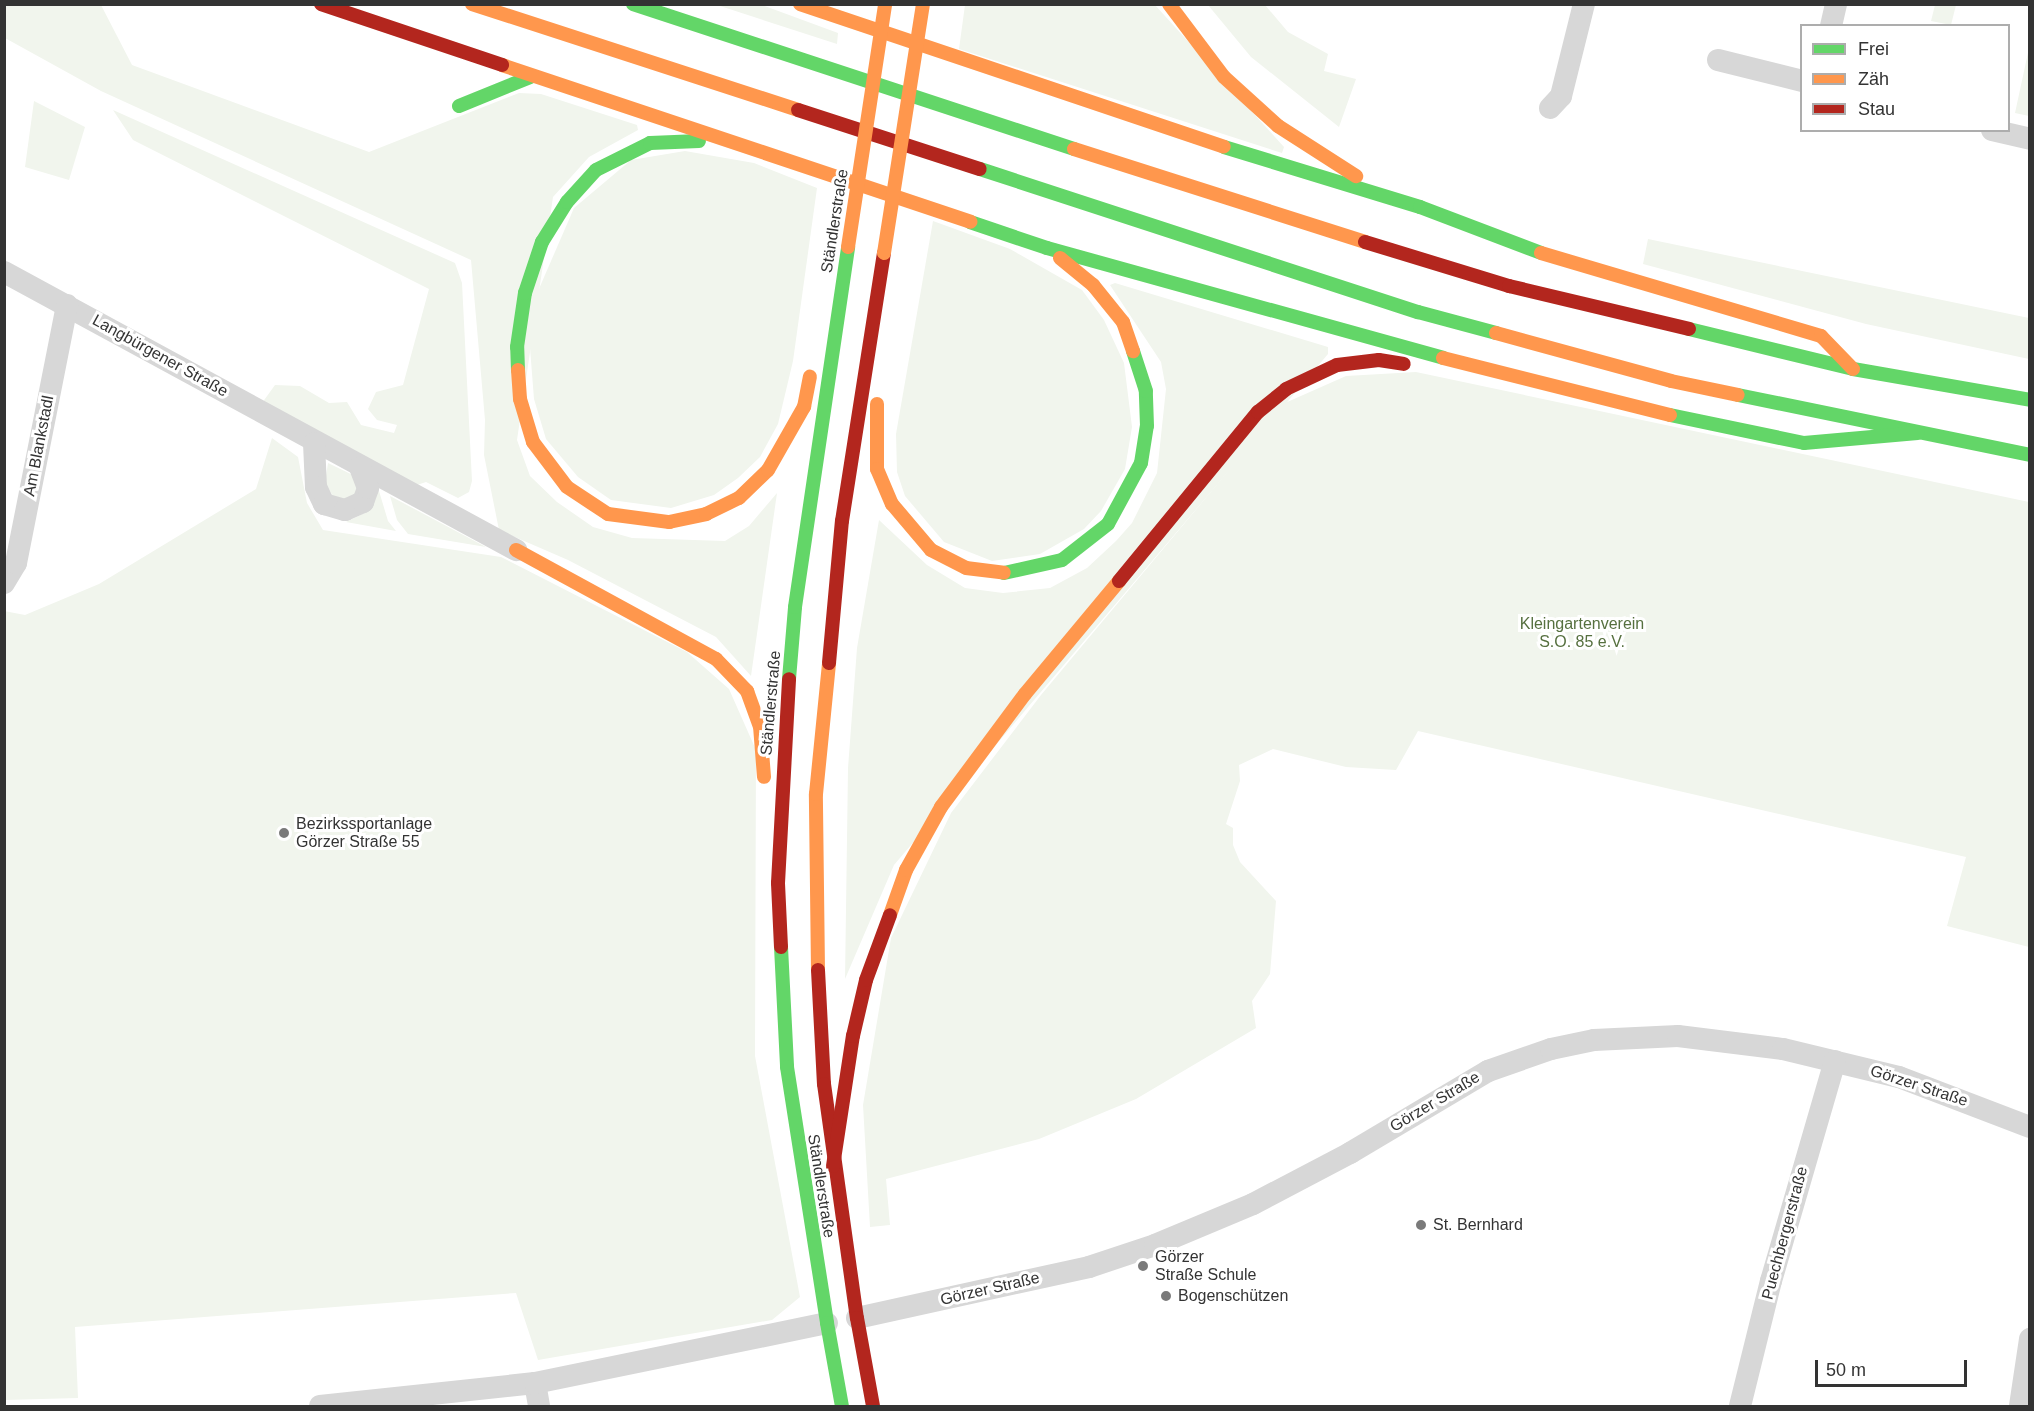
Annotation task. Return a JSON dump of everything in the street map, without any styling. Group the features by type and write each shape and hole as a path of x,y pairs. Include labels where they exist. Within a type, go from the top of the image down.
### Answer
{"main road":[{"path":"321,4 530,77 1047,248 1335,332 1538,383 1804,443 1918,433"},
{"path":"472,4 1418,312 1671,381 2030,454"},
{"path":"633,4 1208,193 1509,286 1853,369 2030,400"},
{"path":"800,4 1304,174 1420,207 1532,250 1821,336 1853,369"},
{"name":"Ständlerstraße","path":"842,1407 787,1067 778,883 783,748 795,607 885,4"},
{"name":"Ständlerstraße","path":"873,1407 833,1166 818,998 816,794 831,612 923,4"},
{"path":"1169,4 1224,77 1278,126 1333,164 1420,207"},
{"path":"459,106 530,77"},
{"path":"730,144 685,140 650,143 596,170 567,202 542,242 525,293 517,347 520,399 533,442 567,487 608,514 669,522 706,514 739,498 768,470 804,407 813,360"},
{"path":"874,318 880,343 877,469 892,504 905,522 931,550 953,563 988,574 1033,570 1062,560 1108,524 1125,498 1141,463 1147,426 1146,392 1123,322 1093,285 1047,248"},
{"path":"821,325 826,302 844,271"},
{"path":"833,1166 853,1036 866,980 906,870 941,807 1025,694 1258,412 1286,389 1338,365 1378,360 1507,384 1538,383"},
{"path":"516,550 716,659 747,691 760,726 765,791"},
{"path":"765,845 765,856 778,883"}],"street":[{"path":"1550,108 1560,96 1584,4"},
{"path":"1831,24 1836,4"},
{"path":"1718,60 1800,80"},
{"path":"2000,132 2030,139"},
{"name":"Langbürgener Straße","path":"4,272 314,443 516,550"},
{"name":"Am Blankstadl","path":"5,583 16,563 67,305"},
{"path":"314,443 316,487 324,504 345,510 363,502 368,488 360,467"},
{"name":"Görzer Straße","path":"857,1318 1089,1267 1222,1220 1350,1153 1488,1071 1551,1049 1594,1040 1678,1036 1754,1043 1835,1061 1929,1087 2030,1127"},
{"name":"Puechbergerstraße","path":"1740,1407 1771,1281 1835,1061"},
{"path":"330,1406 535,1383 827,1323"},
{"path":"2020,1407 2030,1339"},
{"path":"535,1383 540,1407"}],"green space":[{"path":"4,5 101,5 132,65 369,152 519,93 541,94 637,125 638,130 589,157 553,197 517,440 530,476 557,502 593,527 632,538 725,541 749,526 777,493 751,676 716,637 568,560 499,530 484,455 485,420 471,260 101,91 5,38"},
{"path":"717,5 762,5 838,33 837,44"},
{"path":"965,5 1155,5 1284,147 1282,153 959,49"},
{"path":"1208,5 1265,5 1288,32 1328,54 1324,71 1356,79 1339,127 1251,57"},
{"path":"1935,5 1956,5 1951,24 1931,21"},
{"path":"2029,48 2029,116 2015,113"},
{"path":"34,101 85,127 69,180 25,167"},
{"path":"113,110 455,263 462,283 472,481 469,492 458,498 426,482 411,487 262,403 275,385 300,386 329,403 347,402 361,425 394,433 397,425 377,420 368,409 376,392 403,385 429,289 133,140"},
{"path":"685,151 754,163 817,188 793,361 778,424 760,457 738,478 714,495 671,508 611,500 578,477 546,439 534,399 530,348 535,298 574,208 631,160"},
{"path":"933,221 1010,249 1082,290 1104,320 1124,363 1132,427 1125,469 1101,511 1084,529 1040,554 992,561 944,542 905,496 897,472 896,434"},
{"path":"1648,239 2029,318 2029,359 1866,324 1643,264"},
{"path":"1115,283 1328,347 1328,354 894,865 845,979 848,768 857,648 879,520 927,565 965,588 1003,593 1050,588 1087,568 1116,541 1132,523 1157,473 1166,389 1161,362 1110,285"},
{"name":"Kleingartenverein S.O. 85 e.V.","path":"1416,372 2029,502 2029,947 1947,926 1966,857 1418,731 1396,770 1346,767 1273,749 1239,765 1240,781 1226,824 1233,828 1233,845 1240,862 1276,901 1270,974 1252,1001 1256,1028 1136,1099 1039,1139 886,1179 890,1225 870,1227 863,1105 891,938 951,813 1041,695 1285,403 1346,376"},
{"name":"Bezirkssportanlage Görzer Straße 55","path":"272,438 298,457 307,503 323,530 501,557 687,652 729,689 756,750 755,1056 800,1297 772,1320 538,1360 516,1293 75,1327 78,1398 5,1400 4,611 25,615 99,584 256,489"},
{"path":"328,463 357,477 357,492 352,499 335,500 325,482"},
{"path":"379,491 388,521 396,531 346,522 365,513"},
{"path":"390,496 486,547 408,534 397,520"}],"traffic: fast":[{"path":"633,4 1074,149"},
{"path":"459,106 530,77"},
{"path":"518,370 517,347 525,293 542,242 567,202 596,170 650,143 699,141"},
{"path":"1224,147 1420,207 1541,253"},
{"path":"980,169 1418,312 1496,333"},
{"path":"970,222 1047,248 1443,358"},
{"path":"789,679 795,607 848,247"},
{"path":"1689,329 1853,369 2030,400"},
{"path":"1004,573 1062,560 1108,524 1141,463 1147,426 1146,391 1133,351"},
{"path":"1738,395 2030,455"},
{"path":"1670,415 1804,443 1918,433"},
{"path":"781,947 787,1067 827,1323"},
{"path":"827,1323 842,1406"}],"traffic: slow":[{"path":"472,4 798,110"},
{"path":"800,4 1224,147"},
{"path":"848,247 885,4"},
{"path":"884,253 923,4"},
{"path":"1169,4 1224,77 1278,126 1356,176"},
{"path":"502,65 970,222"},
{"path":"1074,149 1365,242"},
{"path":"1541,253 1821,336 1853,369"},
{"path":"1060,258 1093,285 1123,322 1133,351"},
{"path":"1496,333 1671,381 1738,395"},
{"path":"1443,358 1670,415"},
{"path":"518,370 520,399 533,442 567,487 608,514 669,522 706,514 739,498 768,470 804,407 810,377"},
{"path":"877,404 877,469 892,504 931,550 966,568 1004,573"},
{"path":"516,550 716,659 747,691 760,726 764,777"},
{"path":"890,915 906,870 941,807 1025,694 1119,581"},
{"path":"818,970 816,794 829,663"}],"traffic: jam":[{"path":"321,4 502,65"},
{"path":"798,110 980,169"},
{"path":"1365,242 1509,286 1689,329"},
{"path":"829,663 842,521 884,253"},
{"path":"1119,581 1258,412 1286,389 1337,365 1379,360 1404,364"},
{"path":"781,947 778,883 789,679"},
{"path":"833,1166 853,1036 866,980 890,915"},
{"path":"818,970 824,1084 857,1318"},
{"path":"857,1318 873,1406"}],"place":[{"name":"Bezirkssportanlage Görzer Straße 55","path":"284,833"},
{"name":"St. Bernhard","path":"1421,1225"},
{"name":"Görzer Straße Schule","path":"1143,1266"},
{"name":"Bogenschützen","path":"1166,1296"}]}
